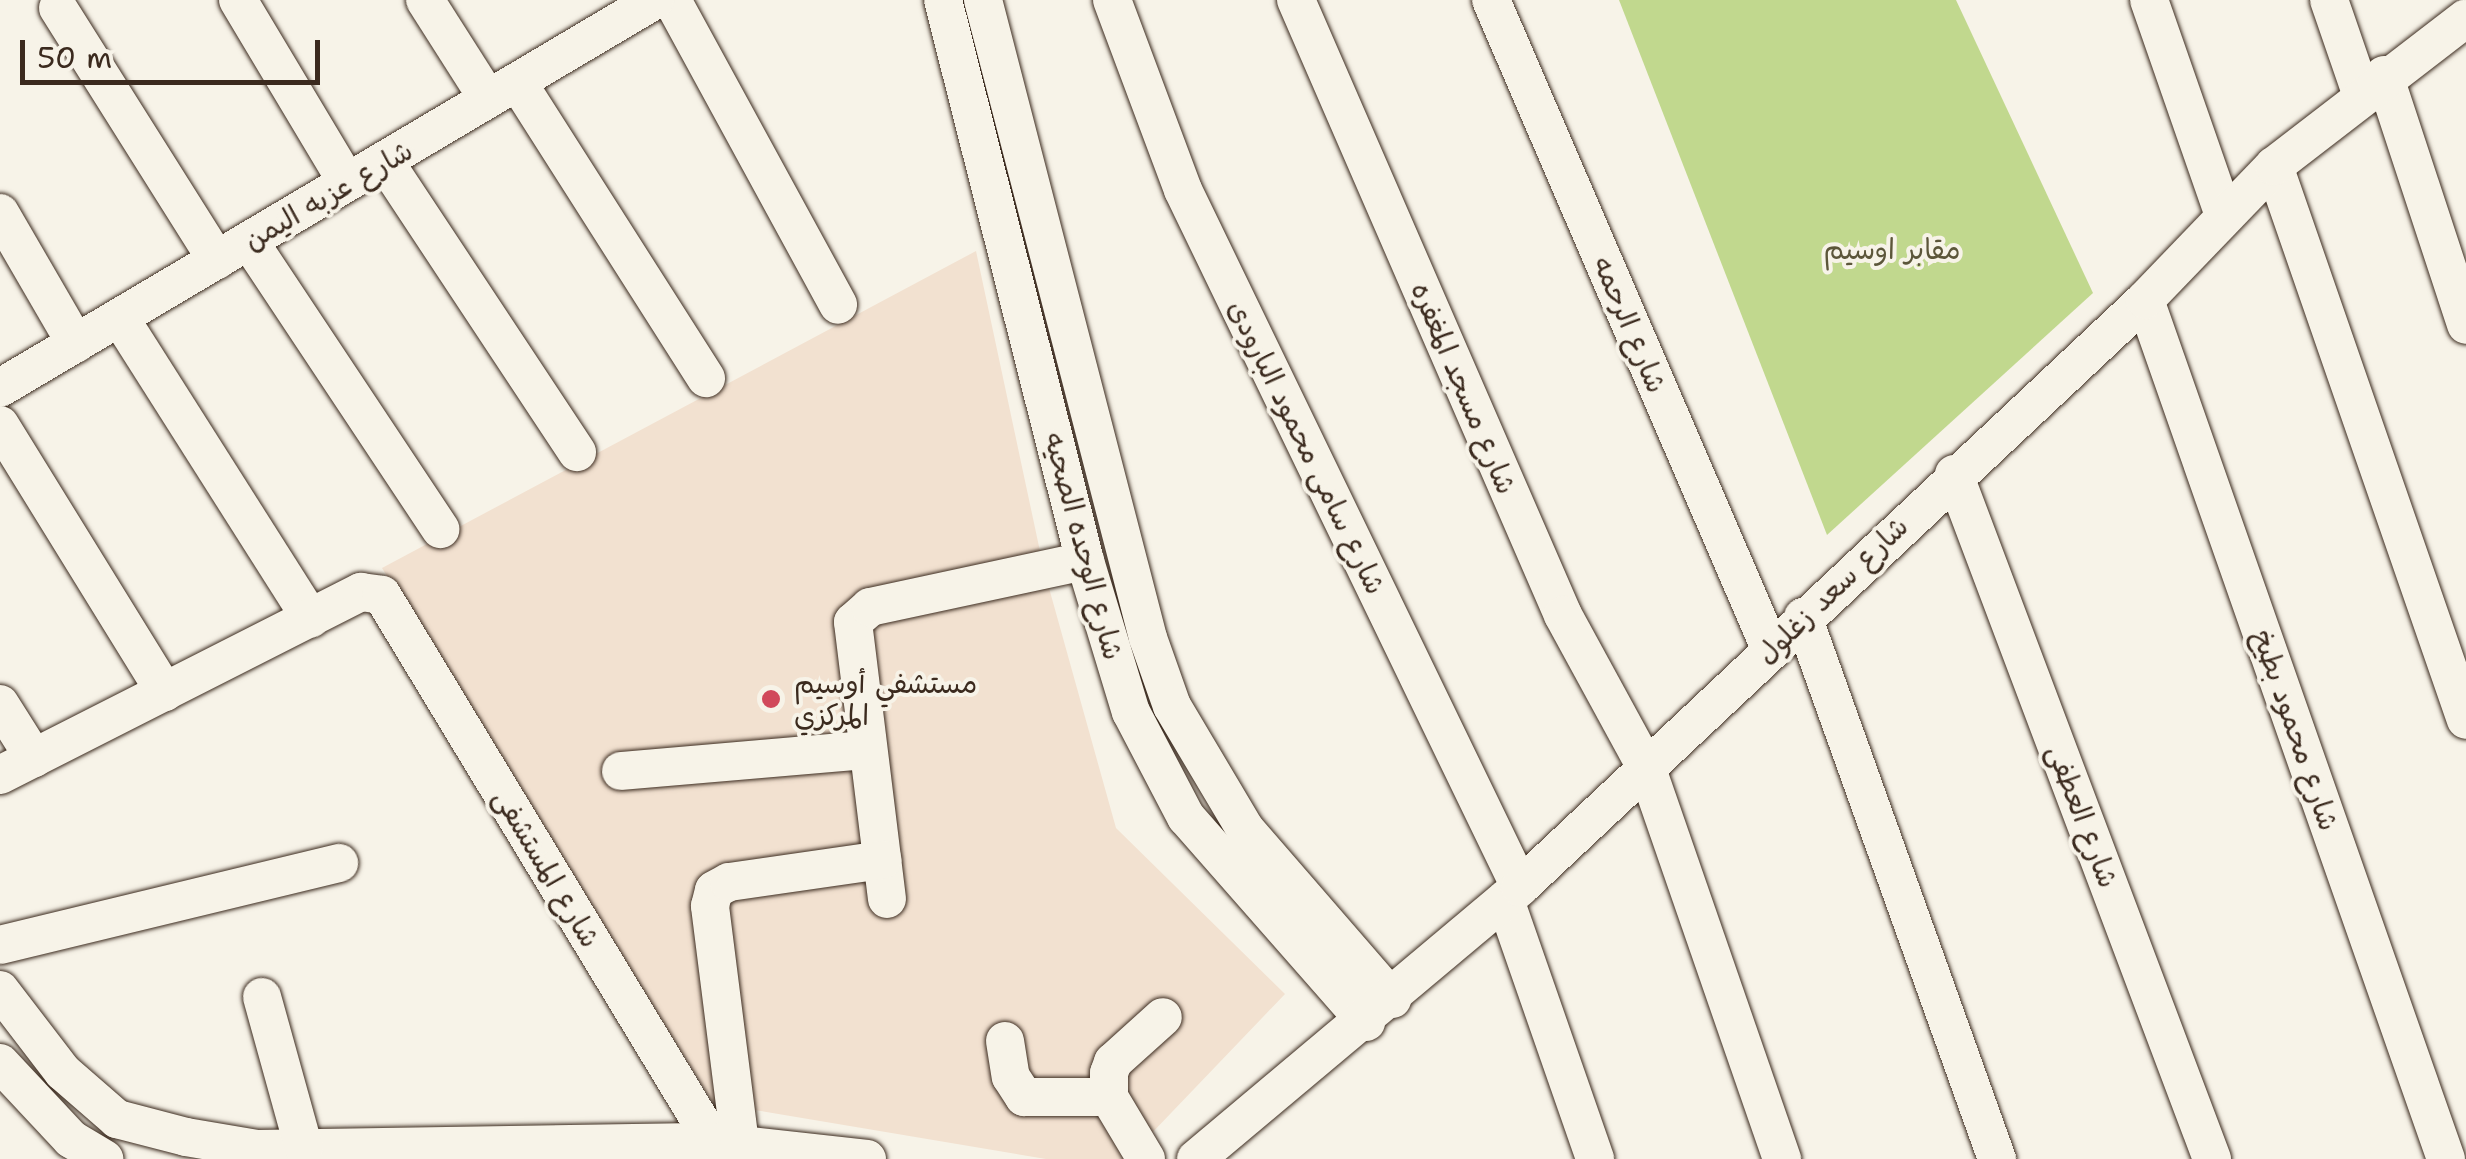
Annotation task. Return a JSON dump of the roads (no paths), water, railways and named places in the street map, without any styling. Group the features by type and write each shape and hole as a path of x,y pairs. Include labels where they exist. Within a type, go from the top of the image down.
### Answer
{"street":[{"path":"238,0 347,182"},
{"path":"425,0 503,90 706,378"},
{"name":"شارع عزبه اليمن","path":"0,388 654,0"},
{"path":"672,0 838,305"},
{"name":"شارع الوحده الصحيه","path":"943,0 1085,561 1130,712 1164,784 1210,848 1379,1010"},
{"name":"شارع الوحده الصحيه","path":"983,0 1148,638 1172,706 1245,830 1379,1010"},
{"name":"شارع سامى محمود البارودى","path":"1112,0 1183,190 1512,893 1595,1159"},
{"name":"شارع مسجد المغفره","path":"1296,0 1563,615 1647,769 1782,1159"},
{"name":"شارع الرحمه","path":"1490,0 1770,648"},
{"path":"2148,0 2224,215"},
{"path":"2330,0 2372,84 2466,325"},
{"path":"58,8 440,529"},
{"name":"شارع سعد زغلول","path":"1196,1159 1379,1010 1647,769 1954,474 2145,300 2274,166 2372,84 2466,18"},
{"path":"385,162 577,452"},
{"path":"2274,166 2466,720"},
{"path":"0,213 76,344"},
{"name":"شارع محمود بطيخ","path":"2145,300 2446,1159"},
{"path":"0,775 311,619 120,318"},
{"path":"0,425 165,692"},
{"name":"شارع العطفى","path":"1954,474 2212,1159"},
{"path":"886,899 850,632 860,613 1085,561"},
{"name":"شارع المستشفى","path":"311,619 360,592 382,595 726,1143"},
{"path":"1803,617 1996,1159"},
{"path":"0,704 34,758"},
{"path":"621,770 867,750"},
{"path":"726,1143 710,906 714,890 728,882 882,860"},
{"path":"0,945 339,862"},
{"path":"0,990 63,1072 117,1120 186,1138 304,1148 726,1143 867,1159"},
{"path":"262,998 304,1148"},
{"path":"1146,1159 1109,1097 1113,1062 1162,1017"},
{"path":"1005,1041 1010,1077 1024,1098 1109,1097"},
{"path":"0,1063 71,1139 100,1156"},
{"path":"57,1159 100,1156"}],"place":[{"name":"مستشفي أوسيم المركزي","path":"771,699"}],"park label":[{"name":"مقابر اوسيم","path":"1892,249"}]}
